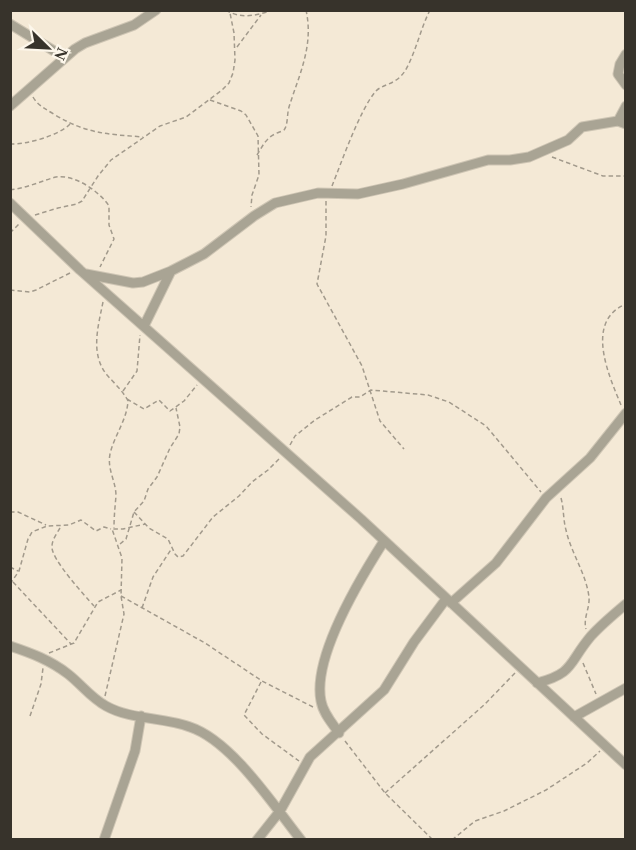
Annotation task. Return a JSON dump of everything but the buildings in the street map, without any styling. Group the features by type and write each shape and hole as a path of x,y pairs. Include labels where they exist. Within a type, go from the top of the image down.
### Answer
{"street":[{"path":"10,106 64,57 85,43 123,30 156,10"},
{"path":"10,24 64,57"},
{"path":"626,54 618,68 618,74 626,85"},
{"path":"82,272 133,283 143,282 204,254 275,203 318,193 358,194 488,160 510,160 541,153 568,140 582,127 622,122 626,106"},
{"path":"10,203 82,272 384,541 626,765"},
{"path":"145,326 171,271"},
{"path":"257,840 280,811 304,765 319,748 339,733 384,690 414,642 448,601 496,563 546,498 590,458 625,413"},
{"path":"339,733 325,713 320,700 321,683 333,638 353,592 384,541"},
{"path":"537,683 566,672 590,638 626,604"},
{"path":"10,646 42,657 69,675 103,704 121,712 177,723 203,733 228,752 280,811 301,840"},
{"path":"574,717 626,688"},
{"path":"104,840 135,751 141,716"}],"path":[{"path":"226,10 230,13 248,16 272,10"},
{"path":"257,155 268,139 285,128 288,108 299,81 305,57 308,19 306,10"},
{"path":"404,449 380,421 371,390 355,350 317,284 326,236 328,193 374,95 380,89 397,81 406,69 430,10"},
{"path":"10,233 26,218 77,204 111,160 167,123 186,117 229,83 233,73 236,48 230,13"},
{"path":"236,48 262,14"},
{"path":"25,92 34,97 40,106 70,124 107,135 145,137"},
{"path":"209,100 241,111 246,115 258,136 259,175 251,200 254,216"},
{"path":"10,144 23,143 54,134 70,124"},
{"path":"541,153 603,176 626,176"},
{"path":"10,190 62,177 91,188 109,206 109,225 114,239 96,275"},
{"path":"10,290 30,292 45,287 66,274 82,272"},
{"path":"106,293 97,335 97,356 104,371 127,399 142,409 159,399 170,411 176,408 202,377"},
{"path":"625,413 612,384 602,347 602,335 612,313 626,304"},
{"path":"122,392 137,371 139,338 145,326"},
{"path":"134,512 146,524 168,539 178,556 186,554 213,517 275,464 295,436 346,400 360,397 371,390 428,395 448,402 468,413 486,426 546,498"},
{"path":"103,704 124,614 121,596 123,566 113,529 116,495 109,461 126,412 127,399"},
{"path":"118,545 126,539 134,512 144,501 147,489 157,477 179,434 176,408"},
{"path":"557,489 565,510 566,530 587,588 589,601 585,625 590,638"},
{"path":"10,512 18,512 47,525 61,526 81,520 96,531 104,527 130,528 146,524"},
{"path":"47,525 29,534 19,571 11,583 72,645"},
{"path":"61,526 52,545 53,552 71,580 94,607"},
{"path":"142,608 153,577 172,547"},
{"path":"10,567 19,571"},
{"path":"30,716 41,684 42,657 72,645 94,607 104,597 121,589"},
{"path":"121,596 229,657 262,681 325,713"},
{"path":"579,653 600,702"},
{"path":"385,793 484,705 520,668"},
{"path":"262,681 245,711 246,718 278,747 304,765"},
{"path":"339,733 385,793 433,840"},
{"path":"452,840 475,821 504,811 560,781 596,756 605,746"}]}
